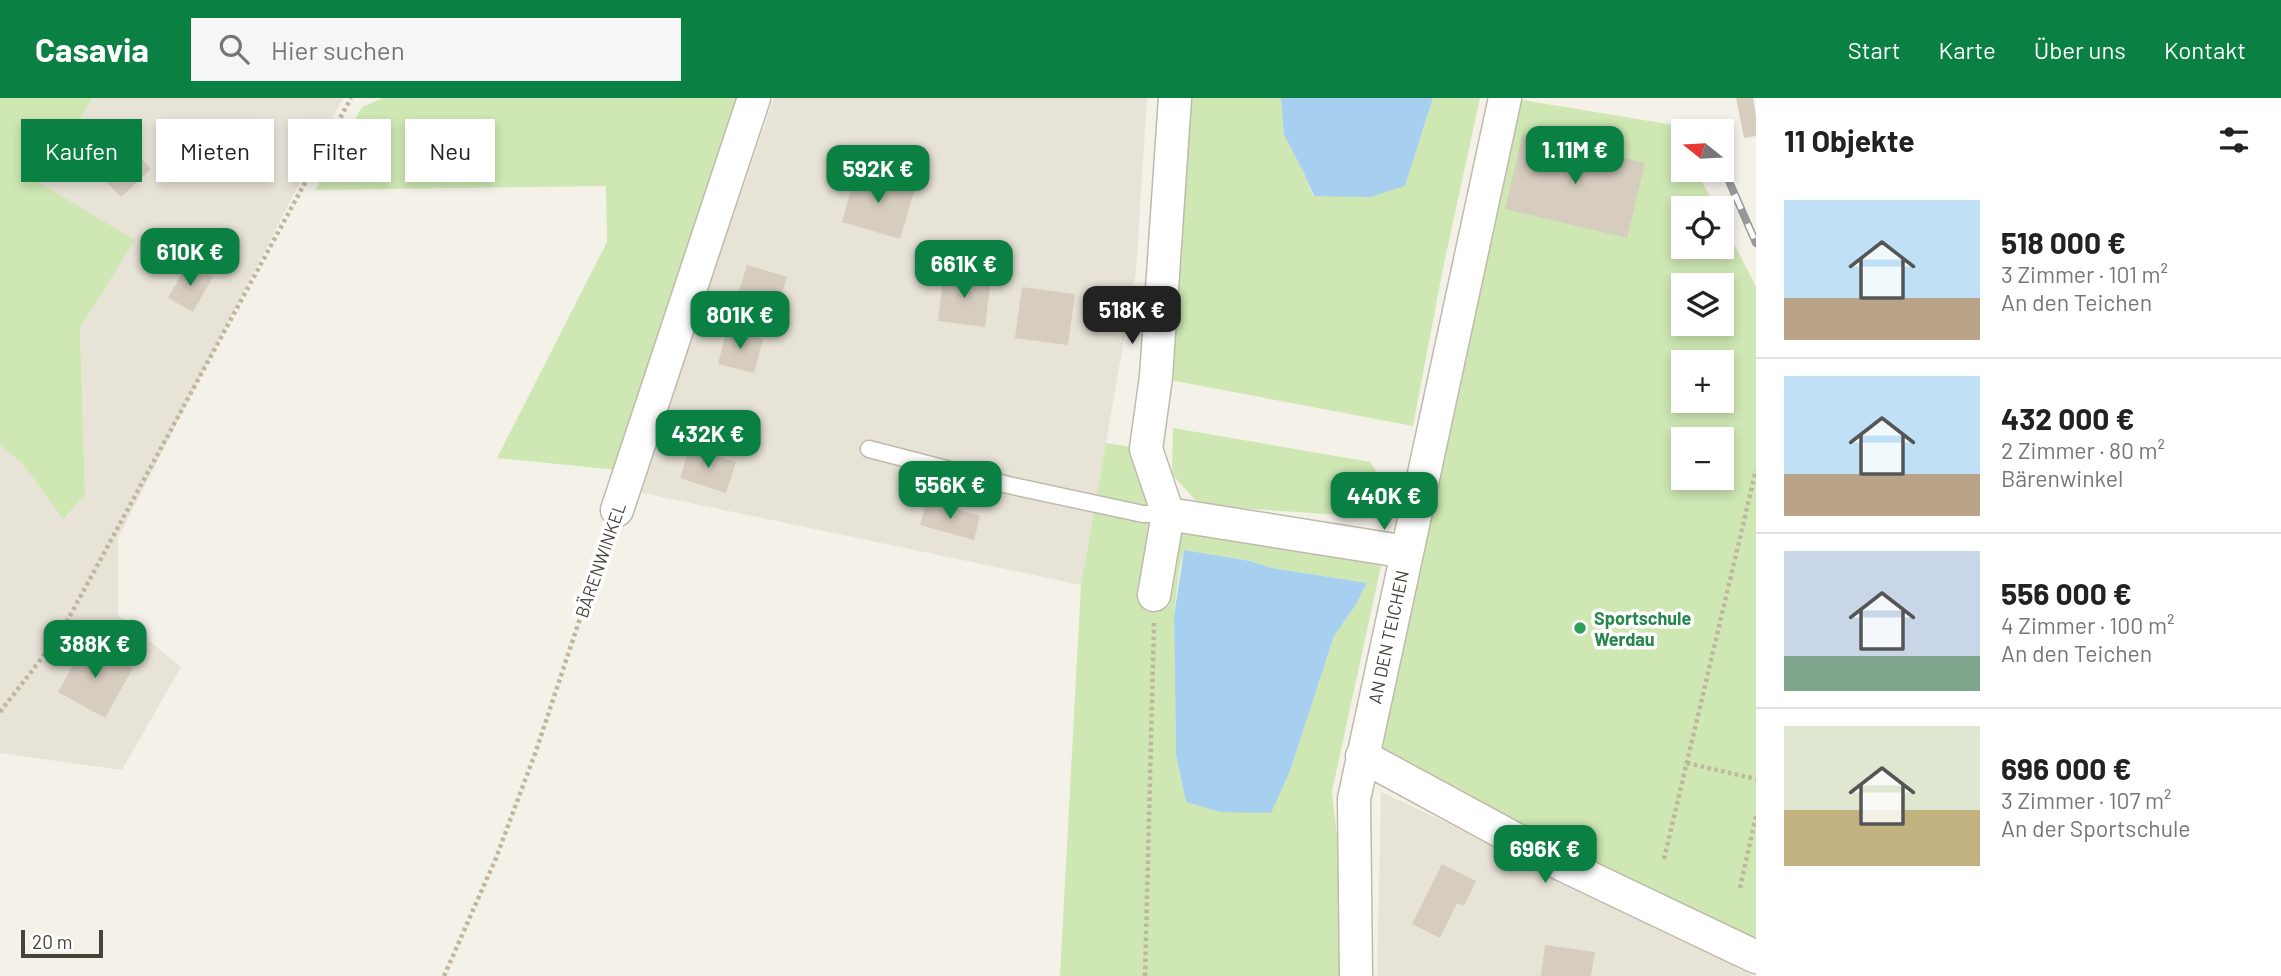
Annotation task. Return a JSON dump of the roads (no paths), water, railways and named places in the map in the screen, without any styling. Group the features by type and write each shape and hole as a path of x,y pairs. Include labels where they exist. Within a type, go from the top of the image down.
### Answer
{"street":[{"name":"BÄRENWINKEL","path":"617,510 754,98"},
{"path":"1154,595 1168,514 1146,449 1156,377 1175,98"},
{"name":"AN DEN TEICHEN","path":"1356,976 1354,799 1505,98"},
{"path":"1168,514 1407,551"},
{"path":"1362,756 1563,865 1756,957"}],"lane":[{"path":"869,449 1008,485 1143,514 1168,514"}],"water":[{"path":"1281,98 1433,98 1405,186 1370,197 1314,196 1284,135"},
{"path":"1184,550 1367,583 1334,636 1290,771 1271,813 1221,812 1186,802 1176,755 1174,616"}],"railway":[{"path":"1729,182 1756,243"}],"place":[{"name":"Sportschule Werdau","path":"1580,628"}]}
